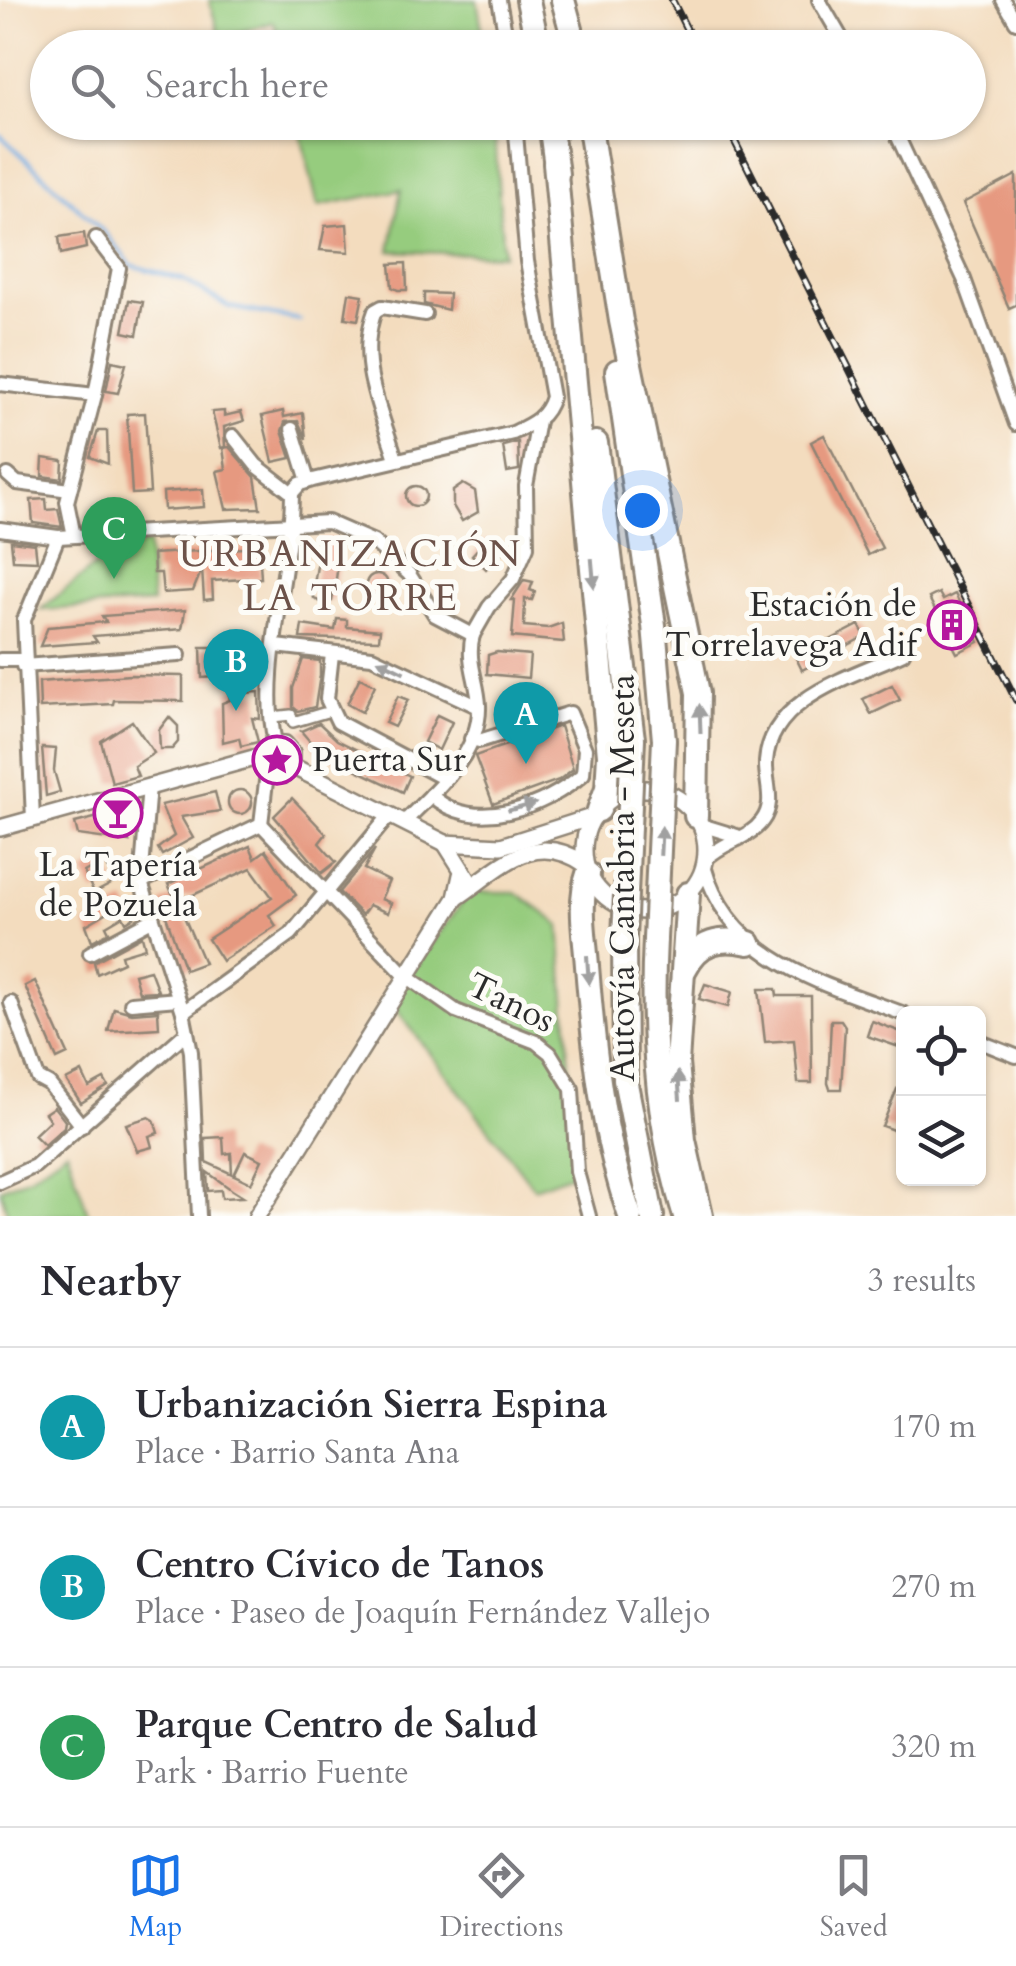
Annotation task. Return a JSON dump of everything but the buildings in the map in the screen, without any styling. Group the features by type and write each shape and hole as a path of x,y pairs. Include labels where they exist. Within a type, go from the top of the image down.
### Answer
{"highway":[{"path":"528,0 534,30"},
{"path":"562,0 569,30"},
{"name":"Autovía Cantabria - Meseta","path":"552,140 622,632 633,739 624,938 626,1079 652,1216"},
{"name":"Autovía Cantabria - Meseta","path":"585,140 651,606 664,740 655,938 659,1096 685,1216"},
{"path":"592,140 618,304 698,693 699,821"},
{"path":"555,163 609,755 607,788 597,813"},
{"path":"587,869 583,907 597,1079 607,1137 630,1216"},
{"path":"686,897 679,992 679,1092 700,1216"},
{"path":"679,992 688,962 701,948 724,939 750,943"}],"street":[{"path":"499,0 505,30"},
{"path":"818,0 836,30"},
{"path":"1003,0 1016,22"},
{"path":"131,1003 181,1006 277,947 396,819 446,780 471,739 479,708 470,659 473,635 489,607 513,579 528,547 526,486 538,422 552,398 527,260 517,140"},
{"path":"899,140 964,279 1016,424"},
{"path":"74,536 70,490 96,395 118,268 96,238"},
{"path":"396,459 370,374 366,342 375,311 382,308 424,314"},
{"path":"0,384 96,395"},
{"path":"292,493 308,481 474,443 538,422"},
{"path":"292,429 308,481"},
{"path":"233,436 256,465 292,493"},
{"path":"8,475 17,482 70,490"},
{"path":"275,742 272,717 276,646 292,524 292,493"},
{"path":"0,530 74,536 328,522 365,537 398,564 435,615 473,635"},
{"path":"33,818 23,663 26,608 39,582 44,535"},
{"path":"276,646 372,656 479,708"},
{"path":"257,1216 404,975 456,898 522,854 539,848 559,849 587,869 602,894 632,910 655,911 686,897 705,863 737,836 754,830 767,813 767,753 787,713 804,700 902,652"},
{"path":"332,654 327,692 330,710 342,726 446,780"},
{"path":"0,660 23,663 180,655"},
{"path":"272,717 291,715 293,722 330,710"},
{"path":"431,795 484,817 539,802 563,791 583,774 585,749 570,713 479,742 471,739"},
{"path":"0,828 261,756 275,742"},
{"path":"275,742 292,752 292,766"},
{"path":"141,882 261,824 268,773 261,756"},
{"path":"292,766 445,843 478,848 597,813 617,796 647,789 677,798 699,821 737,836"},
{"path":"268,773 278,776 292,766"},
{"path":"149,786 141,882 187,1032 199,1216"},
{"path":"587,869 585,839 597,813"},
{"path":"699,821 705,863 724,913 750,943 785,968 896,1011"},
{"name":"Tanos","path":"261,824 404,975 468,1018 536,1042 564,1070 572,1088 577,1172 589,1216"},
{"path":"445,843 460,869 485,879"},
{"path":"456,898 460,869 478,848"},
{"path":"478,848 494,860 485,879"},
{"path":"686,897 724,913"},
{"path":"90,953 150,921"},
{"path":"11,1003 38,1078 49,1084 82,1126"},
{"path":"0,1182 35,1166 187,1032"},
{"path":"986,1044 1016,1056"}],"green space":[{"path":"209,0 477,0 482,30 276,30 274,22 247,30 218,30"},
{"path":"302,140 495,140 503,255 390,251 401,190 318,206"},
{"path":"148,542 152,603 40,610 101,561"},
{"path":"470,892 516,892 560,925 577,1172 534,1188 389,1000"},
{"path":"67,1150 89,1216 8,1216 0,1189 29,1177"}],"waterway":[{"path":"0,135 106,234 131,265 184,280 229,307 300,320"}],"railway":[{"path":"672,0 687,30"},
{"path":"734,140 1016,700"}],"place":[{"name":"Parque Centro de Salud","path":"114,579"},
{"name":"Estación de Torrelavega Adif","path":"952,625"},
{"name":"Centro Cívico de Tanos","path":"236,711"},
{"name":"Puerta Sur","path":"277,760"},
{"name":"Urbanización Sierra Espina","path":"526,764"},
{"name":"La Tapería de Pozuela","path":"118,813"}],"district":[{"name":"URBANIZACIÓN LA TORRE","path":"351,576"}]}
